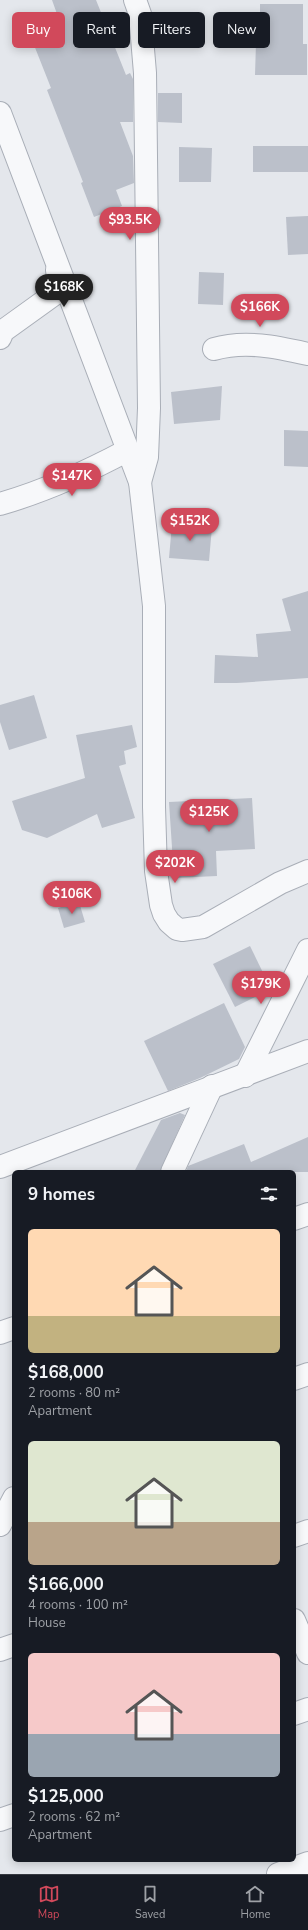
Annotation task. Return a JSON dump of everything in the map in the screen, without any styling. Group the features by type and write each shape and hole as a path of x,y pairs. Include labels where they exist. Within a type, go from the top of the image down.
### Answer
{"street":[{"path":"136,0 140,14 145,72 149,408 147,457 140,482"},
{"path":"0,113 140,482 154,606 154,807 156,871 164,914 169,922 182,930 203,927 280,883 308,871"},
{"path":"0,338 3,332 60,290 54,255"},
{"path":"214,349 228,345 255,345 308,354"},
{"path":"0,504 60,483 128,450"},
{"path":"245,1076 308,950"},
{"path":"0,1167 212,1086 245,1076 308,1052"},
{"path":"173,1170 212,1086"},
{"path":"296,1218 308,1214"},
{"path":"0,1333 12,1329"},
{"path":"296,1379 308,1374"},
{"path":"0,1493 12,1489"},
{"path":"0,1525 12,1502"},
{"path":"296,1535 308,1531"},
{"path":"296,1625 308,1653"},
{"path":"0,1650 12,1646"},
{"path":"296,1713 308,1709"},
{"path":"0,1820 12,1816"},
{"path":"278,1874 308,1862"}],"building":[{"path":"52,0 96,0 101,12 73,12 73,48 115,48 126,75 130,73 133,79 133,122 120,122 133,156 134,183 116,190 122,206 94,217 81,183 83,182 47,90 51,88 35,48 65,48 65,12 56,12"},
{"path":"260,4 303,4 303,44 307,44 307,75 255,75 256,48 270,48 270,12 260,12"},
{"path":"158,93 182,93 182,123 158,122"},
{"path":"253,146 308,146 308,172 253,172"},
{"path":"179,147 212,148 211,182 179,182"},
{"path":"308,216 308,254 288,255 286,217"},
{"path":"199,272 224,273 223,305 198,304"},
{"path":"222,386 220,420 174,424 171,392"},
{"path":"284,430 308,431 308,467 284,466"},
{"path":"172,524 212,527 209,561 169,558"},
{"path":"308,591 308,678 237,683 214,683 215,655 258,657 256,634 291,631 282,599"},
{"path":"34,695 47,738 9,750 0,722 0,705"},
{"path":"132,725 137,747 124,751 126,764 119,766 135,818 102,828 97,814 47,838 22,830 12,801 85,778 76,735"},
{"path":"252,798 255,849 216,851 217,876 174,878 169,802"},
{"path":"79,902 85,922 64,928 58,908"},
{"path":"250,946 271,989 235,1007 213,964"},
{"path":"224,1003 245,1047 239,1059 200,1078 168,1091 144,1041"},
{"path":"180,1113 185,1115 161,1170 135,1170 161,1120"},
{"path":"308,1137 308,1172 296,1172 296,1170 187,1170 188,1166 244,1144 251,1162"}]}
